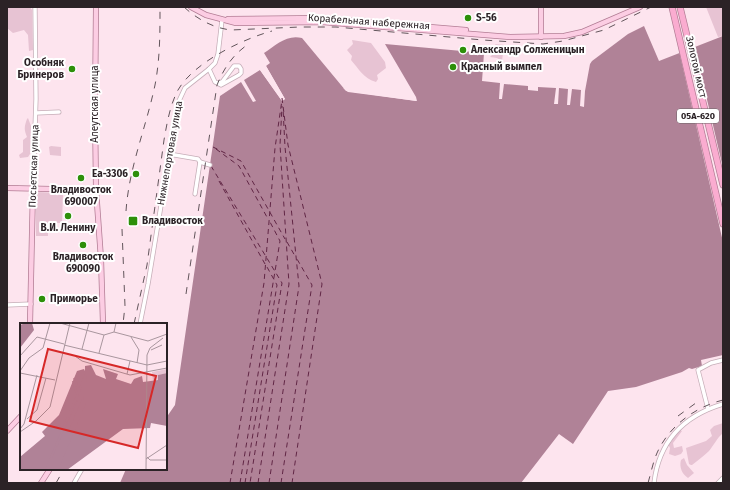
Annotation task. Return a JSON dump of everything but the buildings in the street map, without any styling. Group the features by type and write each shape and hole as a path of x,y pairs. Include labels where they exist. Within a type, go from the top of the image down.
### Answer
{"highway":[{"name":"Золотой мост","path":"672,7 723,224"},
{"name":"Золотой мост","path":"680,7 723,185"}],"main road":[{"name":"Алеутская улица","path":"96,7 96,190 103,323"},
{"name":"Корабельная набережная","path":"191,7 201,13 236,23 351,23 510,37 564,36 590,30 640,7"},
{"path":"541,36 542,7"},
{"path":"7,188 96,190"},
{"name":"Посьетская улица","path":"30,323 33,188"},
{"path":"7,431 20,417"},
{"path":"41,483 49,470"}],"street":[{"name":"Посьетская улица","path":"33,188 36,113 35,7"},
{"name":"Нижнепортовая улица","path":"140,323 178,103 182,93 188,85 215,63 218,56 222,20"},
{"path":"209,69 212,78 215,82 221,85 241,73 240,68 236,66 232,68 222,82 218,83"},
{"path":"36,113 59,112"},
{"path":"169,154 198,159 200,162 210,165"},
{"path":"195,194 200,162"},
{"path":"7,305 31,304"},
{"path":"708,410 698,370 710,363 723,360"},
{"path":"654,483 655,472 660,455 672,436 681,426 708,410 723,404"},
{"path":"74,483 81,470"},
{"path":"718,483 723,478"}],"shaded area":[{"path":"7,7 30,7 32,10 33,50 29,51 28,35 24,30 13,33 7,28"},
{"path":"706,7 723,7 723,36 718,37"},
{"path":"644,26 659,61 723,36 723,355 701,360 702,366 692,369 689,368 682,372 636,387 608,391 573,444 559,434 521,483 120,483 126,470 167,470 167,417 175,405 220,96 241,82 253,102 256,101 244,80 260,70 282,101 285,99 266,66 270,63 264,53 287,39 297,37 302,38 346,91 416,101 416,97 385,44 484,53 482,81 500,83 499,99 502,99 504,84 528,86 528,90 538,91 538,87 556,88 554,104 558,104 559,88 568,89 567,105 570,105 572,89 581,90 580,106 584,107 585,91 590,64 628,34"},
{"path":"352,40 371,43 385,62 386,68 377,75 378,79 376,82 368,79 351,60 352,56 347,50 353,44"},
{"path":"495,44 504,45 502,61 497,58 490,57 492,55 498,55 500,52"},
{"path":"28,118 31,126 30,154 28,157 20,158 19,155 23,152 23,140 27,137 25,128"},
{"path":"49,147 61,147 61,156 50,155"},
{"path":"36,192 63,193 62,223 48,223 48,236 36,236"},
{"path":"723,423 723,433 709,451 692,465 689,464 686,448 706,441 712,436 710,430 714,426"},
{"path":"679,430 682,431 673,443 674,448 682,446 683,451 681,454 675,456 669,454 670,448 668,444"},
{"path":"684,458 687,465 694,473 688,478 684,474 680,463"}],"pier":[{"path":"694,44 723,168 723,242 679,51"},
{"path":"266,66 285,99 282,101 260,70 262,69 273,83 265,67"},
{"path":"343,88 415,99 414,97 416,97 417,101 348,92"}],"ferry route":[{"path":"282,98 288,145 322,284 292,483"},
{"path":"230,483 264,283 275,148 282,100"},
{"path":"258,483 289,284 280,145 282,106"},
{"path":"269,483 299,286 285,147 283,108"},
{"path":"213,147 241,161 285,239"},
{"path":"216,149 239,166 268,219"},
{"path":"211,166 282,283 250,483"},
{"path":"219,181 265,264"},
{"path":"240,483 280,241 270,222"},
{"path":"287,242 295,256"},
{"path":"281,483 312,285 297,259"},
{"path":"245,483 277,285 267,267"}],"railway":[{"path":"184,7 206,22 231,30 336,27 543,44 563,41 604,30 651,7"},
{"path":"126,211 138,148 157,75 160,8"},
{"path":"134,323 147,265 165,134 169,114 175,96 185,80 207,61 234,46 272,31"},
{"path":"186,294 217,85 230,62 244,47 250,43"},
{"path":"122,229 125,306 123,323"},
{"path":"678,416 700,400"},
{"path":"648,483 657,453 668,434 693,413 703,407 723,400"},
{"path":"56,483 63,470"}],"place":[{"name":"S-56","path":"468,18"},
{"name":"Александр Солженицын","path":"463,50"},
{"name":"Красный вымпел","path":"453,67"},
{"name":"Особняк Бринеров","path":"72,69"},
{"name":"Еа-3306","path":"136,174"},
{"name":"Владивосток 690007","path":"81,178"},
{"name":"В.И. Ленину","path":"68,216"},
{"name":"Владивосток","path":"133,221"},
{"name":"Владивосток 690090","path":"83,245"},
{"name":"Приморье","path":"42,299"}]}
